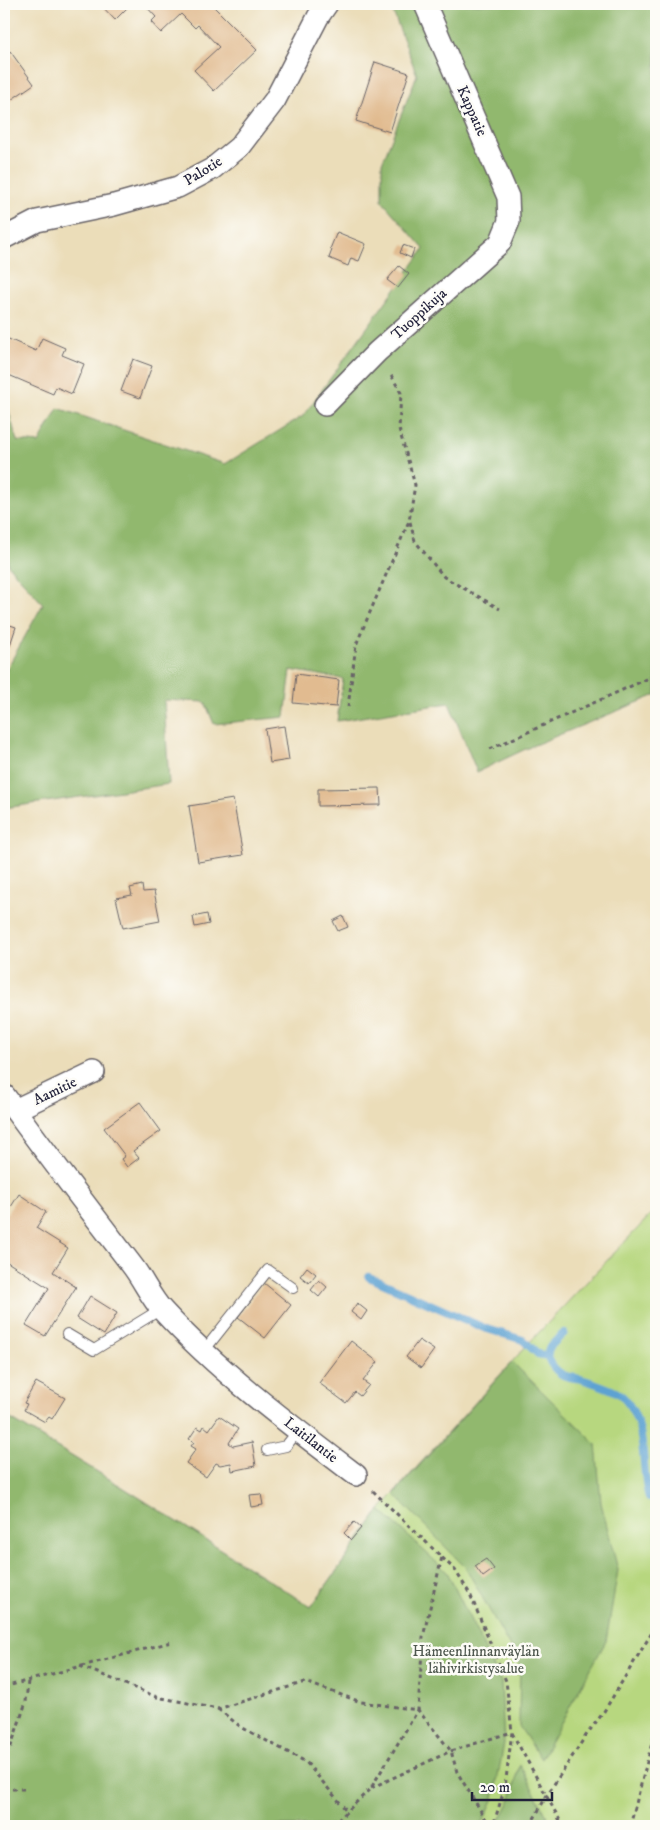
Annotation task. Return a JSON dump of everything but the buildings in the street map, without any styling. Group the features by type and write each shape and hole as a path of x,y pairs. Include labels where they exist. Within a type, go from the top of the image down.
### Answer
{"street":[{"name":"Palotie","path":"4,238 37,221 114,205 178,187 212,169 239,147 275,100 318,17 327,4"},
{"name":"Kappatie","path":"425,4 508,197 510,221"},
{"name":"Tuoppikuja","path":"325,405 377,352 500,243 510,221"},
{"name":"Aamitie","path":"10,1103 94,1072"},
{"name":"Laitilantie","path":"10,1103 52,1161 138,1272 161,1309 203,1352 298,1431 356,1475"}],"lane":[{"path":"203,1352 268,1270 293,1288"},
{"path":"67,1334 94,1350 161,1309"},
{"path":"266,1450 286,1446 298,1431"}],"path":[{"path":"348,708 356,645 409,521 415,484 399,429 401,393 377,352"},
{"path":"409,521 415,541 444,577 500,609"},
{"path":"490,750 656,675"},
{"path":"356,1475 455,1570 470,1594 506,1681 512,1732 506,1787 492,1826"},
{"path":"332,1826 371,1788 418,1710 423,1637 442,1557"},
{"path":"530,1826 547,1795 603,1713 656,1626"},
{"path":"4,1687 171,1642"},
{"path":"80,1666 157,1697 218,1709 241,1727 306,1762 347,1811"},
{"path":"4,1748 10,1749 26,1702 28,1681"},
{"path":"218,1709 306,1682 361,1702 418,1710 451,1751 457,1772 492,1826"},
{"path":"630,1826 656,1728"},
{"path":"371,1788 451,1751 512,1732"},
{"path":"512,1732 563,1826"},
{"path":"4,1789 28,1788"},
{"path":"300,1826 339,1820"}],"green space":[{"path":"390,4 656,4 656,695 532,746 477,772 449,703 337,721 343,679 291,670 285,717 214,724 205,702 164,700 169,784 4,808 4,674 43,604 8,565 6,534 4,532 4,393 17,441 39,443 58,408 225,464 303,416 424,249 382,201 382,163 417,75"},
{"name":"Hämeenlinnanväylän lähivirkistysalue","path":"656,1209 656,1826 4,1826 4,1415 132,1493 311,1607 380,1510 408,1477 528,1344"},
{"path":"512,1362 596,1444 601,1503 618,1570 606,1641 541,1759 519,1726 520,1665 466,1568 394,1494"},
{"name":"Hämeenlinnanväylän lähivirkistysalue","path":"4,1415 132,1493 311,1607 380,1510 447,1572 501,1682 504,1743 494,1798 481,1826 4,1826"},
{"path":"520,1765 552,1826 497,1826 511,1799"}],"waterway":[{"path":"369,1277 484,1328 523,1340 538,1354 548,1356"},
{"path":"564,1333 548,1351 550,1362 563,1375 604,1386 623,1397 637,1420 649,1498"}]}
